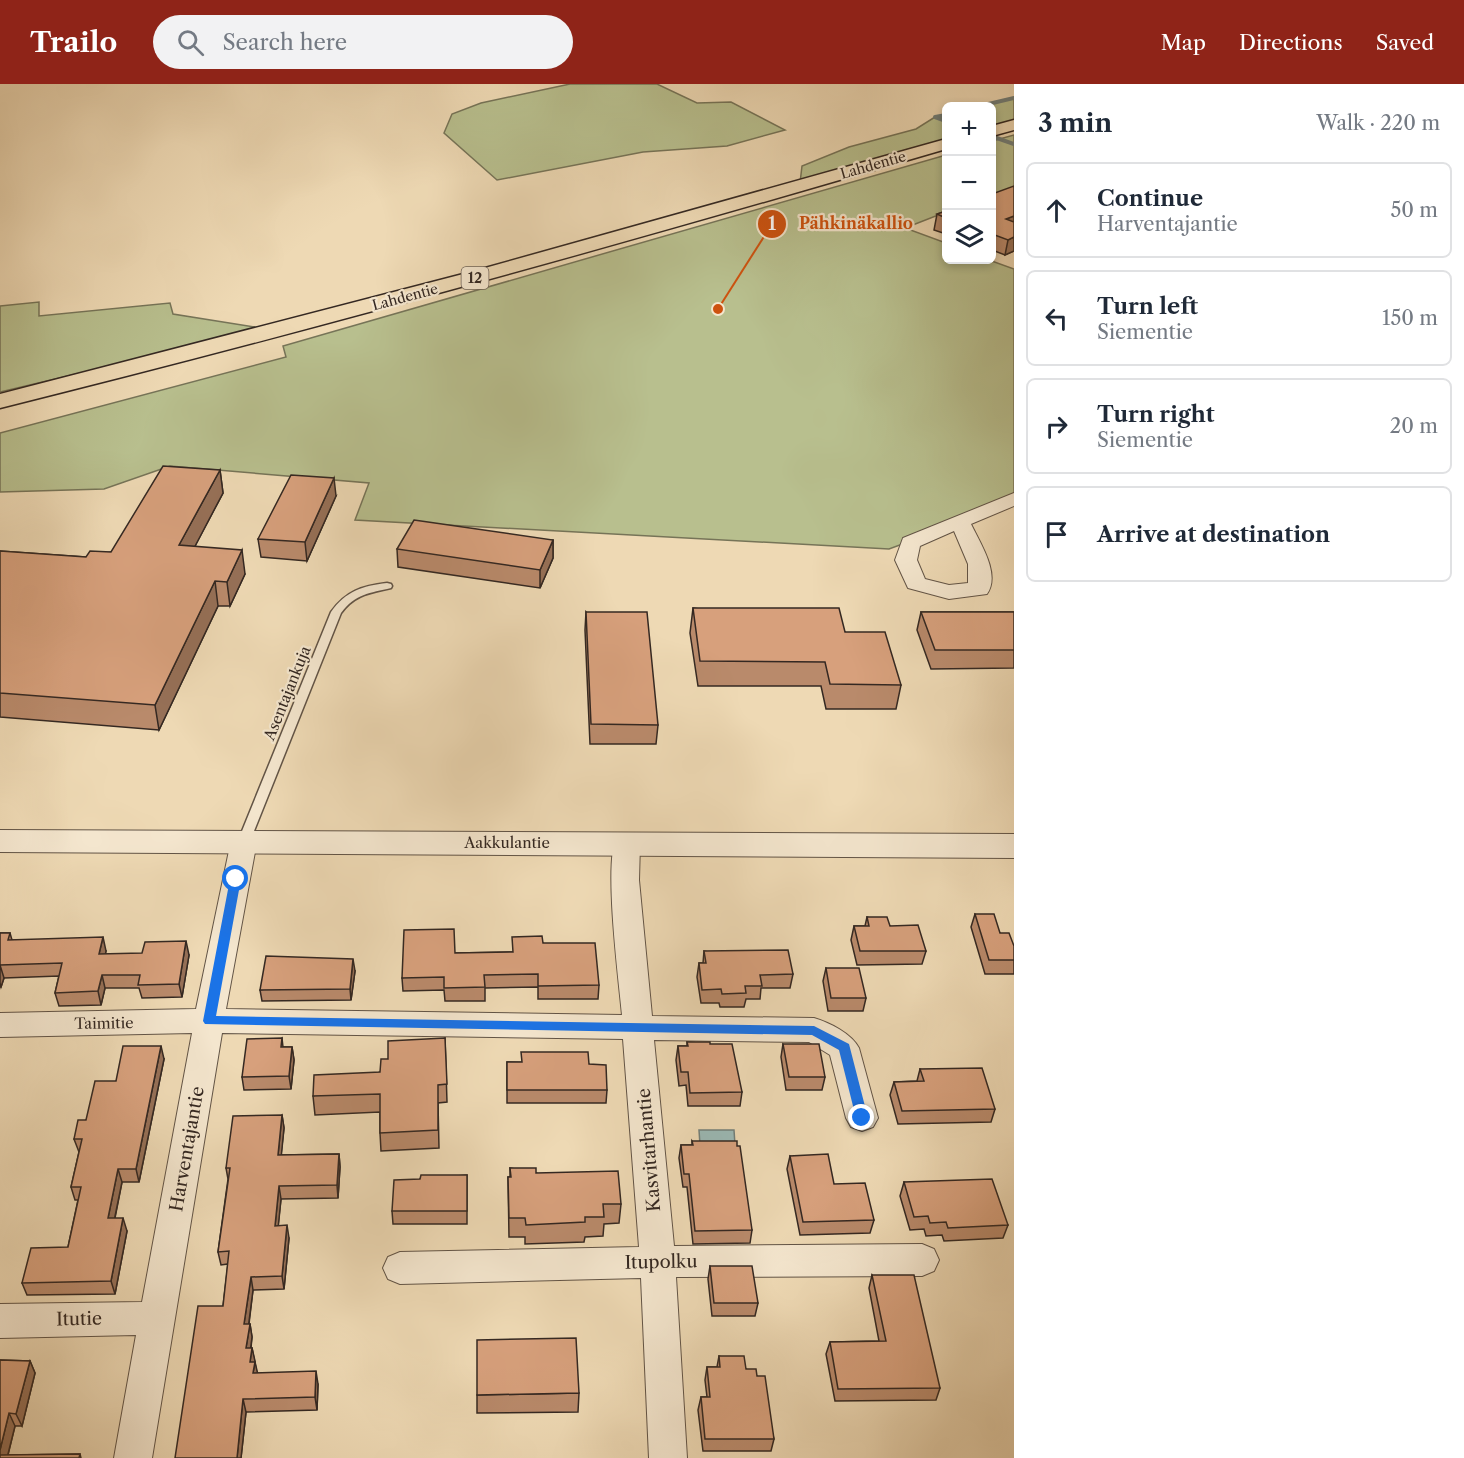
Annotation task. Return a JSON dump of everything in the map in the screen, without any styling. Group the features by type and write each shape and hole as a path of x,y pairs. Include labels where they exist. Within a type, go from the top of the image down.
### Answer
{"highway":[{"path":"996,130 1014,125"},
{"name":"Lahdentie","path":"0,401 489,275 942,145"}],"street":[{"path":"960,522 1014,500"},
{"name":"Aakkulantie","path":"0,841 1014,846"},
{"name":"Harventajantie","path":"133,1458 209,1021 244,841"},
{"name":"Kasvitarhantie","path":"627,843 625,880 658,1262 668,1458"},
{"name":"Taimitie","path":"0,1025 209,1021 814,1030 844,1048 862,1118"},
{"name":"Itupolku","path":"400,1268 658,1262 922,1260"},
{"name":"Itutie","path":"0,1321 157,1318"}],"lane":[{"name":"Asentajankuja","path":"244,841 336,612 346,597 364,588 387,586"}],"green space":[{"path":"570,84 657,84 697,103 731,102 785,130 727,146 643,152 497,180 444,133 452,114 481,103"},
{"path":"1014,98 1014,120 996,125 996,102"},
{"path":"942,116 942,141 800,183 802,166 849,147 916,129 935,117"},
{"path":"1014,135 1014,188 996,195 996,156 996,140"},
{"path":"942,156 942,214 905,228 942,242 942,264 996,263 1014,269 1014,503 889,549 355,520 369,483 170,466 104,489 0,492 0,433 286,357 283,346"},
{"path":"39,302 39,316 170,303 173,314 267,329 0,392 0,306"}],"water":[{"path":"699,1130 734,1130 735,1145 700,1145"}],"building":[{"path":"1014,186 1014,216 1006,219 1014,222 1014,237 1008,240 996,236 996,193"},
{"path":"163,466 220,470 179,545 242,550 227,582 215,581 155,705 0,693 0,551 86,557 90,551 111,552"},
{"path":"291,475 334,478 305,542 258,539"},
{"path":"414,520 553,540 540,570 397,549"},
{"path":"693,608 839,608 845,632 885,632 901,685 830,684 825,662 700,661"},
{"path":"586,612 647,612 658,725 591,724"},
{"path":"921,612 1014,612 1014,650 935,650"},
{"path":"975,914 994,914 1000,933 1009,933 1014,946 1014,960 989,960"},
{"path":"867,917 887,917 890,926 918,925 926,951 860,951 854,926 869,926"},
{"path":"454,929 455,953 513,952 512,937 542,936 543,943 595,943 599,985 538,986 538,974 484,975 485,987 444,988 444,977 402,978 404,930"},
{"path":"0,933 10,933 8,940 103,937 99,954 142,953 145,942 186,941 179,984 138,985 140,975 102,975 98,991 55,993 62,963 0,965"},
{"path":"788,950 793,974 760,975 762,986 745,986 746,993 722,994 721,989 702,990 699,963 706,963 704,951"},
{"path":"266,956 353,959 350,989 260,990"},
{"path":"826,968 859,968 866,998 831,998"},
{"path":"282,1038 281,1047 292,1047 289,1076 242,1077 247,1039"},
{"path":"445,1038 447,1084 438,1085 438,1130 380,1133 380,1094 313,1096 314,1075 380,1072 381,1059 388,1059 388,1041"},
{"path":"687,1042 732,1044 742,1092 690,1093 688,1072 681,1072 678,1046 688,1046"},
{"path":"783,1044 819,1044 825,1077 789,1077"},
{"path":"123,1046 161,1046 136,1169 118,1169 108,1218 123,1218 111,1281 22,1283 31,1248 68,1247 81,1187 71,1187 82,1139 74,1139 78,1120 86,1120 95,1081 116,1081"},
{"path":"521,1052 588,1052 589,1064 606,1065 607,1090 507,1090 507,1062 522,1062"},
{"path":"982,1068 995,1109 902,1111 894,1082 924,1081 920,1069"},
{"path":"282,1115 278,1155 339,1154 337,1185 279,1186 275,1226 287,1225 282,1276 251,1277 244,1324 250,1324 246,1348 252,1348 250,1362 255,1362 253,1373 316,1371 315,1397 243,1399 237,1458 175,1458 198,1306 223,1306 229,1251 218,1252 230,1168 226,1168 233,1116"},
{"path":"692,1141 737,1141 737,1146 740,1146 752,1230 695,1231 689,1174 684,1174 681,1145 693,1145"},
{"path":"828,1154 834,1184 865,1183 874,1220 803,1222 790,1156"},
{"path":"510,1168 536,1168 536,1173 618,1171 621,1204 603,1204 604,1217 585,1217 585,1222 526,1225 525,1218 509,1218 508,1177 511,1177"},
{"path":"421,1175 467,1175 467,1211 392,1211 394,1180 420,1179"},
{"path":"992,1179 1008,1225 948,1228 946,1222 930,1223 928,1216 914,1217 904,1182"},
{"path":"710,1266 752,1266 758,1303 714,1303"},
{"path":"872,1275 914,1275 940,1388 838,1389 830,1342 886,1341"},
{"path":"576,1338 579,1393 477,1395 477,1340"},
{"path":"719,1356 744,1356 746,1369 756,1369 757,1376 765,1376 774,1439 705,1439 701,1397 710,1397 707,1367 720,1367"},
{"path":"0,1360 30,1361 16,1414 9,1413 0,1450"},
{"path":"80,1454 79,1458 0,1458 0,1455"}],"waterway":[{"path":"996,102 1014,98"},
{"path":"942,116 935,117 942,120"},
{"path":"996,138 1014,144"}],"place":[{"name":"Pähkinäkallio","path":"718,309"}],"route":[{"path":"236,879 209,1021 814,1030 844,1048 862,1118"}]}
